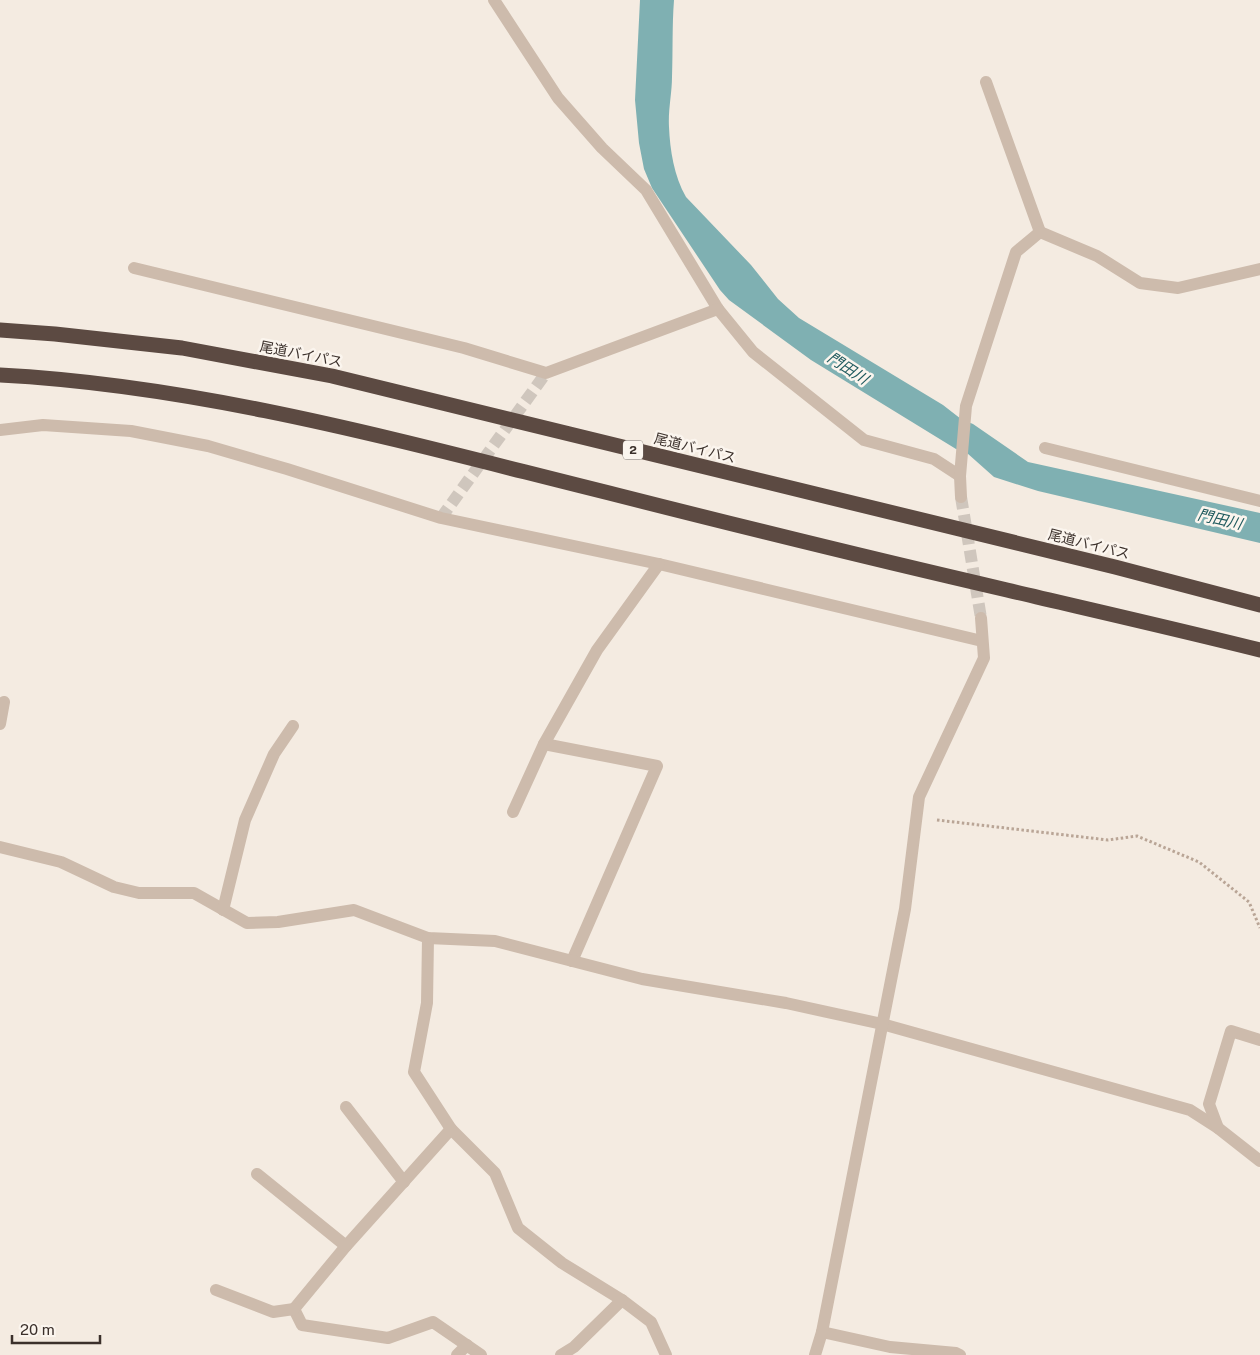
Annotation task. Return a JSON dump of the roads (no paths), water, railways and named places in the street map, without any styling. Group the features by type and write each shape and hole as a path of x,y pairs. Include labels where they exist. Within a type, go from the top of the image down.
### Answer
{"highway":[{"name":"尾道バイパス","path":"0,330 182,348 332,376 1115,567 1260,605"},
{"path":"0,375 45,378 174,394 320,423 1260,650"}],"street":[{"path":"494,0 558,98 602,148 646,190 718,309 753,352 864,440 934,459 960,476"},
{"path":"986,82 1040,232 1097,256 1140,283 1178,288 1260,269"},
{"path":"961,497 960,476 966,406 1016,252 1040,232"},
{"path":"134,268 464,348 546,372 718,309"},
{"path":"0,430 44,425 131,431 208,446 441,518 659,564 982,641"},
{"path":"1044,448 1260,501"},
{"path":"512,812 544,744 597,650 659,564"},
{"path":"815,1355 822,1332 905,909 919,797 984,658 981,618"},
{"path":"0,724 4,702"},
{"path":"223,910 245,820 274,754 293,726"},
{"path":"544,744 657,766 572,961"},
{"path":"0,847 61,862 114,887 139,893 194,893 247,923 278,922 354,910 428,938 496,941 642,979 786,1004 882,1024 1190,1110 1218,1128 1260,1160"},
{"path":"428,938 427,1003 414,1072 451,1129 495,1173 518,1228 562,1263 622,1300 650,1322 666,1355"},
{"path":"1218,1128 1209,1104 1231,1031 1260,1040"},
{"path":"346,1107 404,1182"},
{"path":"216,1290 273,1312 294,1308 346,1246 451,1129"},
{"path":"257,1174 346,1246"},
{"path":"560,1355 574,1347 622,1300"},
{"path":"294,1308 302,1325 388,1338 433,1322 481,1355"},
{"path":"822,1332 890,1347 956,1352 960,1355"},
{"path":"457,1355 467,1345"}],"water":[{"name":"門田川","path":"640,0 674,0 672,83 669,114 670,145 678,180 686,197 751,265 778,299 799,318 943,405 961,419 973,424 1028,462 1260,513 1260,543 1038,491 994,477 967,453 956,449 811,360 729,300 720,290 652,188 644,169 639,143 635,100"}],"tunnel":[{"path":"441,518 546,373"},
{"path":"961,497 981,618"}]}
